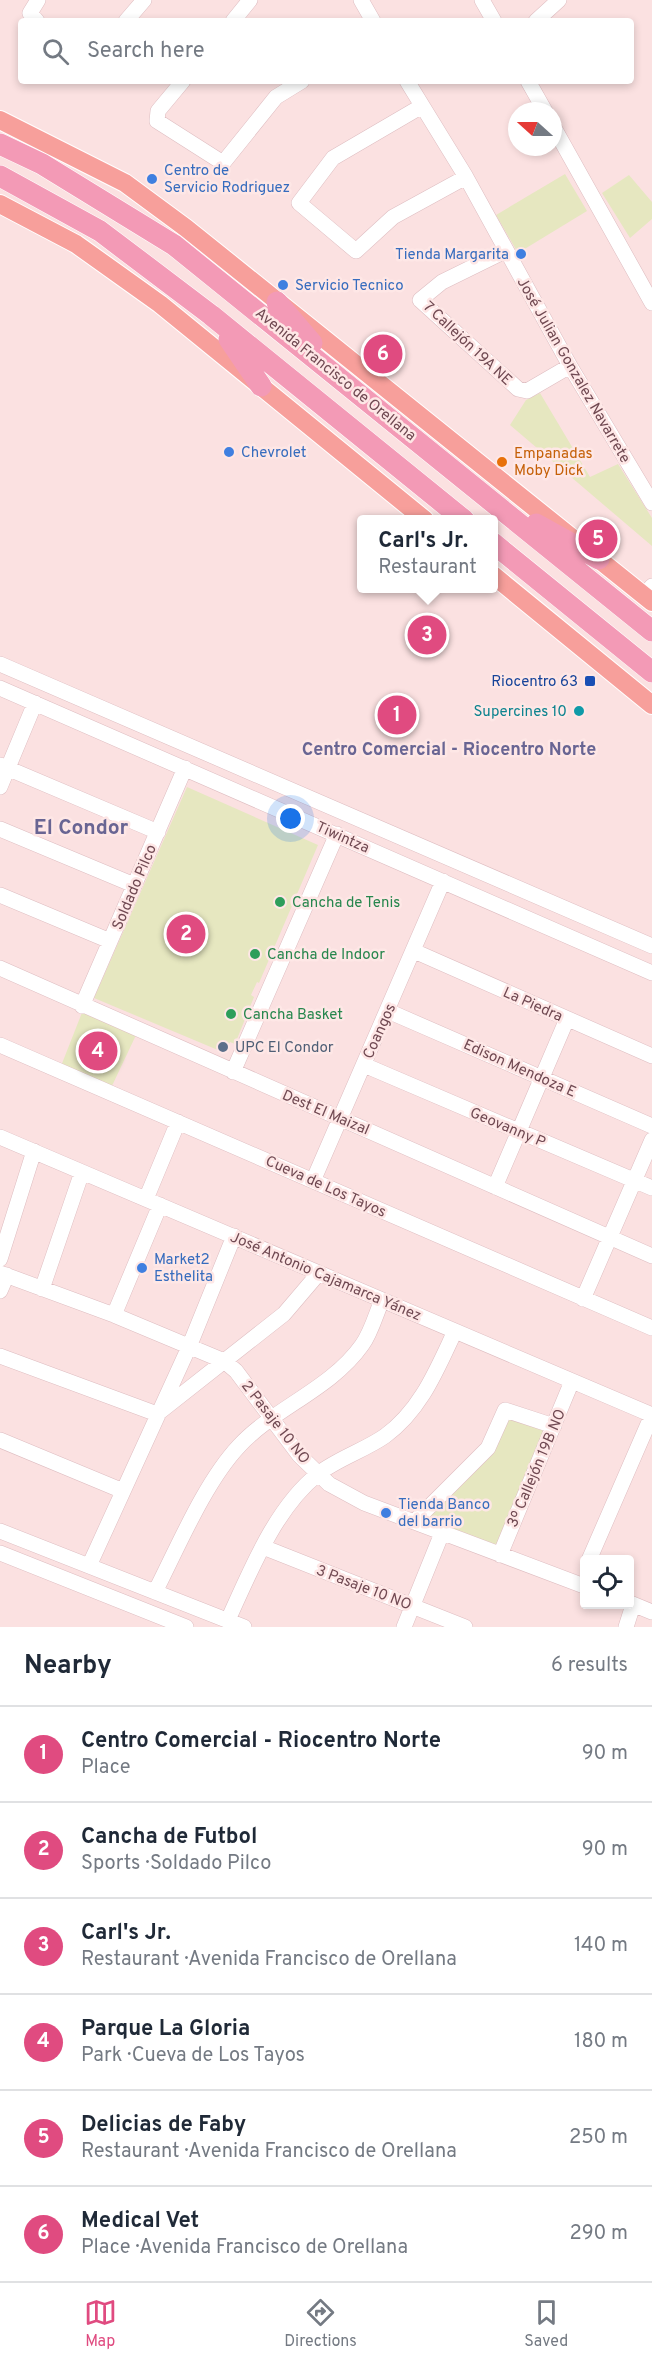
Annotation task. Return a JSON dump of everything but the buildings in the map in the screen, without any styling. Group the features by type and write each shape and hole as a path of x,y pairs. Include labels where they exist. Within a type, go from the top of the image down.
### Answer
{"highway":[{"name":"Avenida Francisco de Orellana","path":"0,144 42,164 174,244 652,631"},
{"path":"90,194 24,168 5,165 1,171 3,178 100,231 211,315 459,515"},
{"path":"277,302 334,372"},
{"path":"211,315 261,386"},
{"path":"486,496 599,559"},
{"path":"498,547 652,672"}],"main road":[{"name":"Avenida Francisco de Orellana","path":"0,120 124,183 186,228 599,559 649,594"},
{"path":"0,204 76,244 160,304 420,515"},
{"path":"498,579 652,705"}],"street":[{"path":"34,18 30,13 38,0"},
{"path":"129,18 144,0"},
{"path":"235,18 250,0"},
{"path":"361,0 371,18"},
{"path":"482,0 492,18"},
{"path":"539,18 560,0"},
{"path":"180,84 158,111 157,121 223,163 276,97 298,84"},
{"name":"José Julian Gonzalez Navarrete","path":"409,84 466,177 570,366 652,503"},
{"path":"530,84 540,102"},
{"path":"422,106 333,158 299,203 356,251 393,217 466,177"},
{"path":"562,142 652,303"},
{"name":"7 Callejón 19A NE","path":"505,251 442,282 420,300 522,391 570,366"},
{"name":"Tiwintza","path":"0,664 652,946"},
{"name":"Tiwintza","path":"0,688 652,973"},
{"path":"0,787 4,767 35,703"},
{"path":"143,750 152,730"},
{"path":"4,767 158,832"},
{"name":"Soldado Pilco","path":"82,1006 185,768"},
{"path":"0,829 134,885"},
{"path":"233,1072 337,834"},
{"name":"Coangos","path":"313,1181 443,881"},
{"path":"0,895 110,941"},
{"name":"La Piedra","path":"414,951 652,1056"},
{"name":"Dest El Maizal","path":"0,968 652,1256"},
{"name":"Edison Mendoza E","path":"388,1011 652,1126"},
{"path":"495,1187 567,1019"},
{"name":"Cueva de Los Tayos","path":"0,1044 652,1328"},
{"name":"Geovanny P","path":"364,1065 652,1188"},
{"path":"114,1315 178,1122"},
{"name":"José Antonio Cajamarca Yánez","path":"0,1137 652,1415"},
{"path":"583,1299 652,1140"},
{"path":"0,1259 34,1151"},
{"path":"42,1289 82,1172"},
{"path":"89,1566 189,1347 234,1236"},
{"path":"157,1414 284,1314 319,1273"},
{"path":"0,1292 3,1274"},
{"name":"2 Pasaje 10 NO","path":"3,1274 114,1315 224,1361 236,1371 299,1455 329,1484 364,1503 500,1555 580,1579"},
{"path":"155,1592 217,1475 239,1445 354,1355 363,1344 382,1300"},
{"path":"228,1620 262,1547 291,1502 319,1474 387,1435 410,1413 428,1387 455,1331"},
{"path":"0,1356 157,1414"},
{"name":"3º Callejón 19B NO","path":"500,1555 572,1381"},
{"path":"414,1522 488,1448 505,1410 554,1426"},
{"path":"591,1555 652,1415"},
{"path":"0,1440 123,1491"},
{"path":"0,1531 244,1627"},
{"path":"404,1627 442,1533"},
{"name":"3 Pasaje 10 NO","path":"262,1547 465,1627"},
{"path":"0,1553 186,1627"},
{"path":"634,1605 652,1612"},
{"path":"626,1627 630,1609"}],"green space":[{"path":"565,174 587,211 518,253 496,215"},
{"path":"629,175 652,202 652,219 630,238 602,193"},
{"path":"540,393 590,477 618,464 652,518 652,546 510,425 526,400"},
{"path":"187,787 318,845 259,983 257,982 251,995 254,997 235,1044 230,1042 225,1053 94,998"},
{"path":"83,1010 137,1033 111,1088 61,1066"},
{"path":"508,1413 549,1429 498,1551 422,1522"}],"place":[{"name":"Centro de Servicio Rodriguez","path":"152,179"},
{"name":"Tienda Margarita","path":"521,254"},
{"name":"Servicio Tecnico","path":"283,285"},
{"name":"Medical Vet","path":"383,354"},
{"name":"Chevrolet","path":"229,452"},
{"name":"Empanadas Moby Dick","path":"502,462"},
{"name":"Delicias de Faby","path":"598,539"},
{"name":"Carl's Jr.","path":"427,635"},
{"name":"Riocentro 63","path":"590,681"},
{"name":"Supercines 10","path":"579,711"},
{"name":"Centro Comercial - Riocentro Norte","path":"397,715"},
{"name":"Cancha de Tenis","path":"280,902"},
{"name":"Cancha de Futbol","path":"186,934"},
{"name":"Cancha de Indoor","path":"255,954"},
{"name":"Cancha Basket","path":"231,1014"},
{"name":"UPC El Condor","path":"223,1047"},
{"name":"Parque La Gloria","path":"98,1051"},
{"name":"Market2 Esthelita","path":"142,1268"},
{"name":"Tienda Banco del barrio","path":"386,1513"}],"district":[{"name":"Centro Comercial - Riocentro Norte","path":"449,749"},
{"name":"El Condor","path":"81,827"}]}
